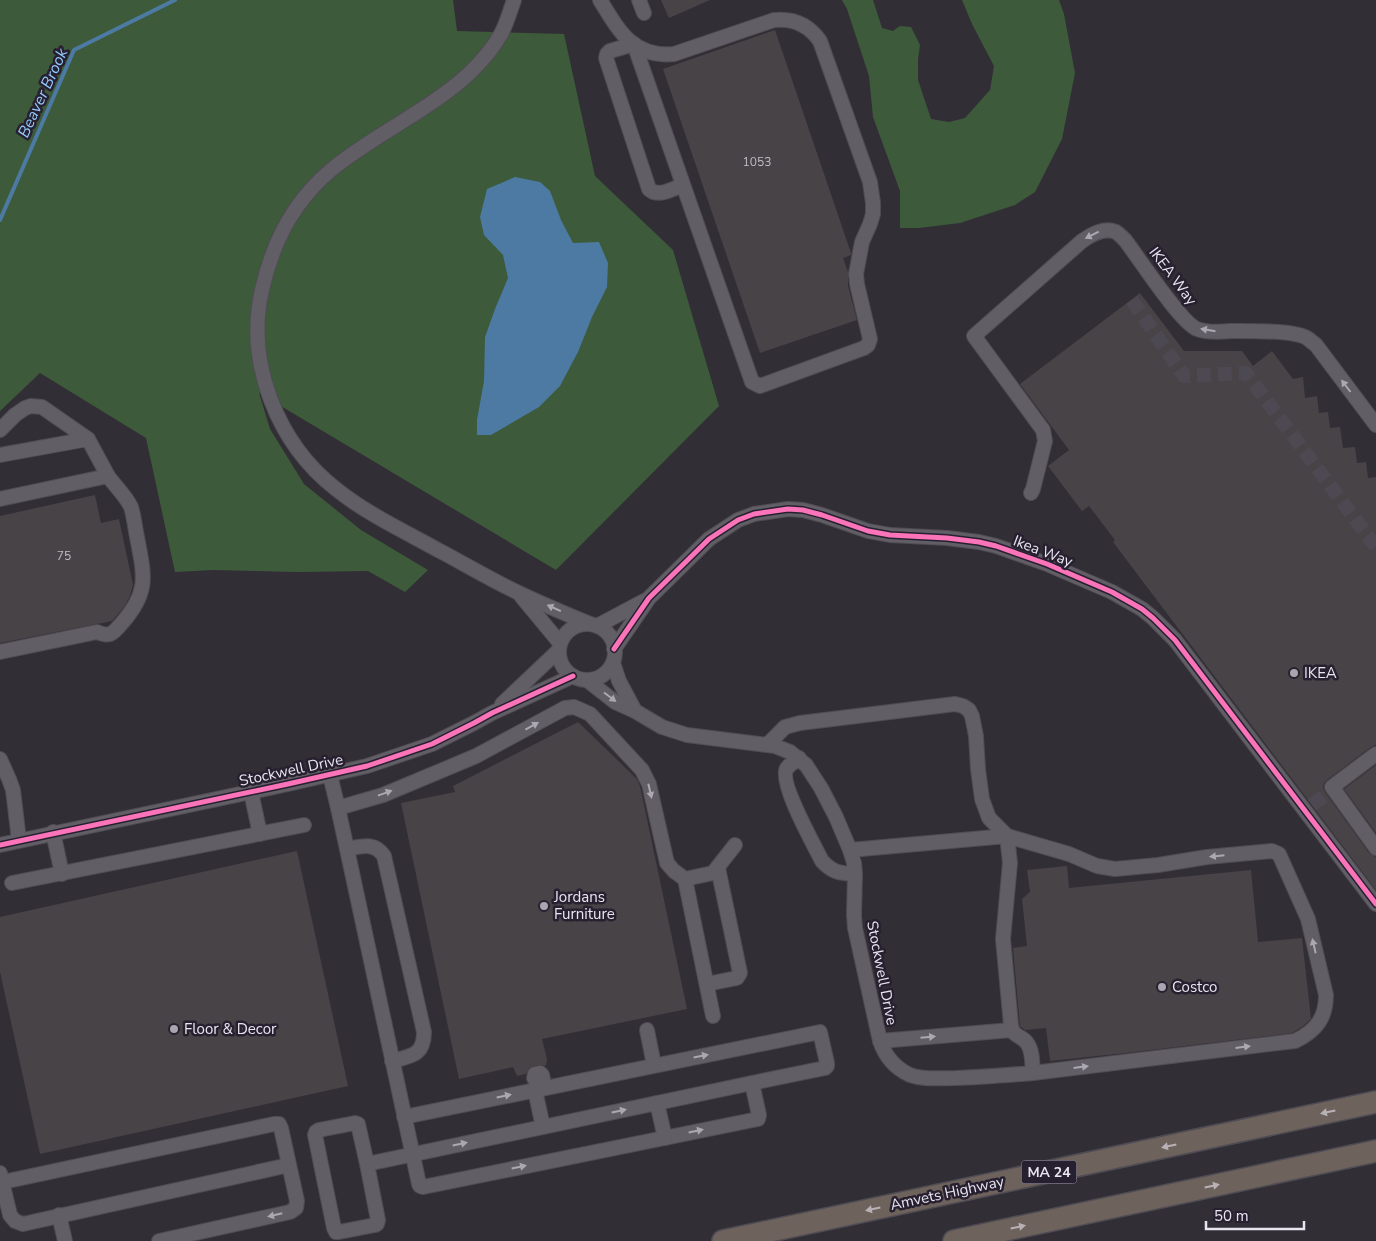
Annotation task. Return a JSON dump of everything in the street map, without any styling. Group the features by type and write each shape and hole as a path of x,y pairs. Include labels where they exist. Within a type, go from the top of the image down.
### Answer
{"highway":[{"name":"Amvets Highway","path":"723,1241 1376,1102"},
{"path":"954,1241 1376,1152"}],"street":[{"path":"514,0 501,33 479,63 464,78 351,154 313,187 298,206 284,227 265,275 259,302 257,328 259,356 265,383 288,434 300,453 315,471 334,488 368,511 517,592 594,625 607,633 611,638 614,656 606,672 598,678 580,679 564,668 561,662 560,646 565,635 572,628 580,625 594,625"},
{"path":"600,0 616,27 624,36 637,46 651,53 662,55 674,54 774,20 793,20 816,34 870,182 872,214 862,242 856,274 870,339 868,345 760,386 752,382 634,44"},
{"path":"634,44 610,51 606,58 649,189 653,193 658,194 683,185"},
{"name":"IKEA Way","path":"1031,494 1044,441 1043,430 974,336 1082,241 1095,233 1105,230 1116,232 1125,240 1177,310 1189,324 1198,329 1215,332 1258,331 1291,334 1307,338 1316,346 1376,425"},
{"path":"0,430 19,412 31,406 36,406 47,410 88,439 108,476 130,506 143,572 143,586 132,612 115,632 109,635 97,632 0,652"},
{"path":"0,455 88,439"},
{"path":"0,499 108,476"},
{"name":"Ikea Way","path":"594,625 631,609 649,598 718,532 738,520 770,511 803,510 822,514 868,531 890,535 971,541 996,546 1047,564 1130,602 1153,618 1175,640 1308,807 1376,904"},
{"path":"517,592 560,646"},
{"name":"Ikea Way","path":"614,656 649,598"},
{"name":"Stockwell Drive","path":"492,713 560,646"},
{"name":"Stockwell Drive","path":"614,656 619,681 635,711"},
{"name":"Stockwell Drive","path":"0,845 367,766 409,752 453,734 492,713 573,676"},
{"name":"Stockwell Drive","path":"587,680 615,702 635,711 662,728 687,735 767,744 783,749 799,758 812,772 850,850 855,874 855,928 880,1041 886,1056 904,1071 916,1076 935,1078 999,1076 1295,1041 1309,1033 1322,1019 1326,995 1308,919 1277,852 1235,854 1164,865 1115,868 1097,866 1069,854 1007,836"},
{"path":"767,744 780,730 800,723 955,704 969,710 974,724 982,800 989,818 1007,836 1010,863 1003,939 1012,1030 1025,1041 1031,1050 1033,1072"},
{"path":"338,808 382,795 476,756 565,708 574,707 590,714 642,770 649,784 667,863 685,879 713,1016"},
{"path":"1376,754 1332,787 1376,848"},
{"path":"799,758 787,767 785,774 789,794 822,860 836,872 855,874"},
{"path":"0,759 13,790 19,840"},
{"path":"330,775 348,849 420,1186 423,1187 664,1138 759,1117 752,1083"},
{"path":"251,792 260,834"},
{"path":"12,884 304,825"},
{"path":"54,832 62,874"},
{"path":"850,850 1007,836"},
{"path":"348,849 367,845 381,851 384,856 424,1032 422,1048 417,1053 392,1061"},
{"path":"685,879 713,873 735,845"},
{"path":"707,984 737,978 740,973 718,868"},
{"path":"646,1030 654,1065"},
{"path":"880,1041 1012,1030"},
{"path":"367,1164 825,1068 827,1063 820,1032 654,1065 538,1082 404,1117"},
{"path":"538,1082 543,1127"},
{"path":"657,1103 664,1138"},
{"path":"160,1241 290,1212 296,1208 297,1201 281,1128 279,1124 1,1178 10,1215 14,1221 23,1224 289,1165"},
{"path":"358,1124 367,1164 378,1220 377,1224 336,1232 315,1135 316,1132 337,1126 358,1124"},
{"path":"59,1215 65,1241"}],"green space":[{"path":"0,0 453,0 457,31 564,34 595,176 673,250 719,406 556,570 259,393 270,429 304,484 361,530 428,570 405,592 368,571 213,570 175,572 146,438 40,373 0,411"},
{"path":"842,0 873,0 882,28 893,31 900,26 911,27 920,45 918,80 931,119 949,122 965,118 990,90 994,66 962,0 1059,0 1064,14 1075,73 1062,139 1035,192 1015,205 960,223 919,228 900,228 900,191 873,117 869,76 847,9"}],"water":[{"path":"515,177 540,182 550,191 561,220 573,243 599,242 608,263 607,287 578,352 560,386 539,407 491,435 477,435 477,420 484,381 485,337 508,278 503,255 484,235 480,217 487,189"}],"building":[{"path":"661,0 710,0 669,18"},
{"path":"775,30 851,253 851,255 843,258 848,272 848,286 857,320 760,353 663,69"},
{"name":"IKEA","path":"1140,293 1184,351 1242,351 1253,366 1272,351 1293,379 1303,377 1305,398 1317,396 1319,413 1328,412 1330,428 1340,427 1343,448 1355,447 1357,463 1366,462 1368,478 1376,477 1376,745 1327,780 1323,787 1369,853 1376,857 1376,890 1113,542 1115,540 1089,506 1082,511 1048,466 1069,450 1020,384"},
{"path":"95,495 101,523 119,519 133,585 124,607 112,621 0,643 0,516"},
{"name":"Jordans Furniture","path":"578,722 637,779 640,786 687,1009 542,1039 547,1059 546,1065 533,1066 529,1068 526,1074 517,1076 513,1067 459,1079 401,803 455,792 453,786"},
{"path":"1376,765 1376,833 1344,789"},
{"name":"Floor & Decor","path":"297,851 348,1086 40,1154 0,972 0,917"},
{"name":"Costco","path":"1067,866 1069,888 1251,870 1258,942 1302,938 1311,1019 1292,1033 1050,1061 1046,1028 1025,1030 1020,1026 1013,948 1027,946 1022,899 1030,892 1027,870"}],"waterway":[{"name":"Beaver Brook","path":"0,220 74,50 175,0"}],"tunnel":[{"path":"1132,300 1184,376 1246,373 1376,547"},
{"path":"1312,805 1343,782"}],"cycle path":[{"path":"614,649 649,598 709,539 738,520 754,514 788,509 803,510 868,531 890,535 947,538 996,546 1047,564 1112,592 1142,609 1153,618 1175,640 1376,904"},
{"path":"0,845 367,766 432,744 492,713 573,676"}],"place":[{"name":"IKEA","path":"1294,673"},
{"name":"Jordans Furniture","path":"544,906"},
{"name":"Costco","path":"1162,987"},
{"name":"Floor & Decor","path":"174,1029"}]}
